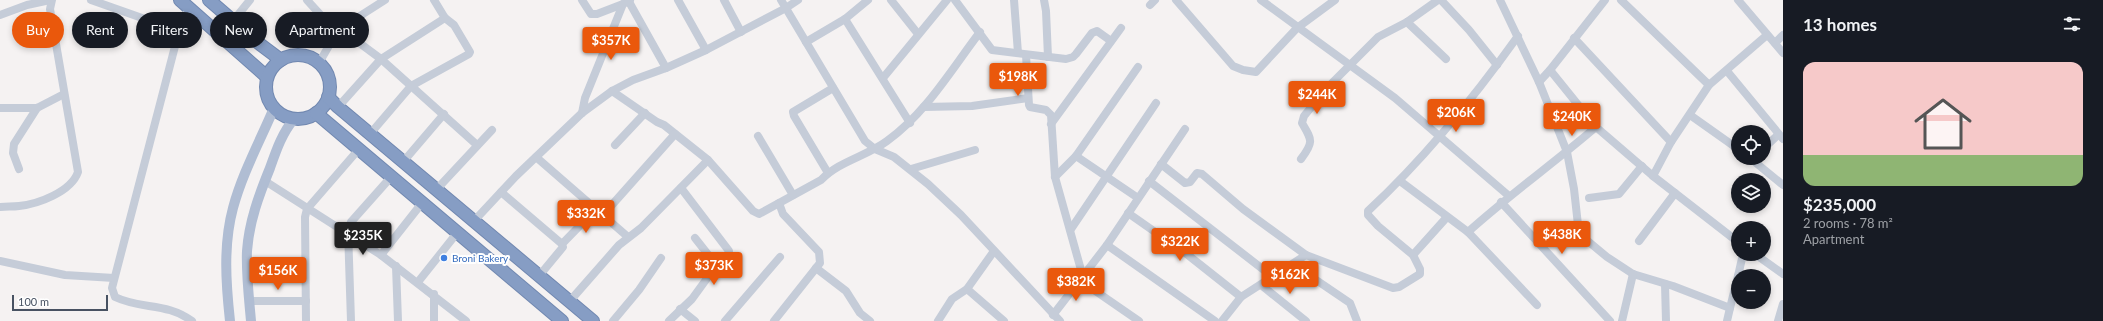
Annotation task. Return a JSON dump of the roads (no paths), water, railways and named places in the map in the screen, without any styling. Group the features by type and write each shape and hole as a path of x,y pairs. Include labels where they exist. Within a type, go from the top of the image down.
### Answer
{"highway":[{"path":"209,0 223,12"},
{"path":"185,3 267,77"},
{"path":"264,48 281,60"},
{"path":"300,55 310,58 319,63 329,78 328,97 324,106 316,113 305,118 294,119 283,115 274,108 268,99 266,88 267,77 271,70 281,60 290,56 300,55"},
{"path":"328,97 436,190 593,321"},
{"path":"316,113 558,320"}],"main road":[{"path":"230,321 226,283 228,229 233,208 242,182 274,108"},
{"path":"251,321 247,252 249,236 255,208 265,181 286,129 294,119"}],"street":[{"path":"0,15 27,5 51,0 50,9 78,172 75,180 66,188 36,203 18,206 1,205"},
{"path":"91,0 136,16"},
{"path":"240,12 250,0"},
{"path":"308,0 319,12"},
{"path":"366,12 385,0"},
{"path":"370,134 411,86 469,54 470,52 454,25 445,18 434,0"},
{"path":"582,0 591,14 597,14 627,1"},
{"path":"678,0 706,50"},
{"path":"724,0 741,32"},
{"path":"781,0 865,141 875,149 894,157 911,169 960,215 1060,321"},
{"path":"474,221 536,157 582,113 612,92 633,80 666,68 706,50 786,8 798,0"},
{"path":"806,42 845,19 868,0"},
{"path":"891,0 918,34"},
{"path":"883,78 947,0"},
{"path":"955,0 992,50 1066,59 1073,57 1092,33 1097,31 1111,41"},
{"path":"1014,0 1018,53"},
{"path":"1044,0 1046,11 1048,57"},
{"path":"1176,0 1233,66 1243,70 1256,72 1297,28 1335,0"},
{"path":"1261,0 1297,28 1395,98 1509,196"},
{"path":"1302,159 1310,148 1311,141 1302,123 1304,116 1349,66 1378,37 1407,22 1439,0 1469,30 1497,65"},
{"path":"1500,0 1539,82 1567,152 1574,189 1578,225 1583,237 1607,257 1633,274 1730,308"},
{"path":"1539,82 1605,0"},
{"path":"1621,0 1709,85"},
{"path":"1738,0 1783,53"},
{"path":"627,1 666,68"},
{"path":"582,113 585,98 627,1"},
{"path":"338,107 381,59 445,18"},
{"path":"845,19 910,123"},
{"path":"1407,22 1446,59"},
{"path":"1051,124 1121,28"},
{"path":"612,92 675,134 708,160 754,211 759,214 822,180 828,173 866,152 875,149 910,123 924,107 980,32"},
{"path":"1653,176 1671,142 1709,85 1768,35"},
{"path":"1775,43 1783,35"},
{"path":"1161,164 1185,183 1190,182 1197,174 1202,174 1243,209 1306,255 1396,288 1420,274 1420,269 1413,255 1378,226 1368,215 1368,211 1400,181 1441,136 1475,95 1518,36"},
{"path":"1574,38 1671,142"},
{"path":"175,48 112,288 115,297 135,304 171,309 192,321"},
{"path":"319,63 328,48"},
{"path":"366,48 444,114 477,145"},
{"path":"1026,55 1028,98 1030,107 1046,110 1050,115 1055,177 1071,229 1082,279 1139,321"},
{"path":"1055,177 1076,156 1138,67"},
{"path":"1550,70 1596,127 1653,176 1731,237"},
{"path":"1727,71 1781,137 1771,143"},
{"path":"828,173 794,116 794,112 833,88"},
{"path":"0,108 37,108 64,94"},
{"path":"924,107 972,106 1028,98"},
{"path":"1071,229 1156,103"},
{"path":"19,170 13,153 14,144 37,108"},
{"path":"403,162 444,114"},
{"path":"615,146 645,114"},
{"path":"1690,114 1731,144"},
{"path":"1468,232 1501,202 1567,152 1596,127"},
{"path":"1053,315 1107,245 1185,128"},
{"path":"436,190 492,130"},
{"path":"603,215 675,134"},
{"path":"758,136 793,195"},
{"path":"306,321 306,209 359,149"},
{"path":"911,169 975,150"},
{"path":"1076,156 1138,198"},
{"path":"536,157 628,237"},
{"path":"570,302 619,245 641,228 708,160"},
{"path":"1760,165 1783,185"},
{"path":"1589,198 1619,194 1625,190 1642,166"},
{"path":"351,321 349,236 351,222 391,177"},
{"path":"265,181 306,209 381,255 434,294 466,321"},
{"path":"1400,181 1468,232 1537,305"},
{"path":"1149,182 1273,277"},
{"path":"669,321 728,256 729,251 681,188"},
{"path":"501,192 562,244"},
{"path":"1639,241 1675,193"},
{"path":"1501,202 1610,321"},
{"path":"774,321 820,263 819,252 783,214 779,203"},
{"path":"381,255 422,204"},
{"path":"539,276 563,247 562,244 596,209"},
{"path":"1128,213 1188,256 1241,297"},
{"path":"1413,255 1447,217"},
{"path":"418,282 457,233"},
{"path":"695,238 710,256 722,262"},
{"path":"1107,245 1216,321"},
{"path":"939,321 952,299 967,289 994,252"},
{"path":"1222,321 1241,297 1294,265 1306,255"},
{"path":"725,321 780,257"},
{"path":"613,321 639,290 661,258"},
{"path":"0,261 65,275 114,278"},
{"path":"1765,261 1783,274"},
{"path":"1294,265 1350,303 1357,321"},
{"path":"396,266 398,321"},
{"path":"816,268 846,291 860,313 870,321"},
{"path":"1622,321 1633,274"},
{"path":"1665,284 1666,321"},
{"path":"1261,285 1306,321"},
{"path":"967,289 1004,321"},
{"path":"434,294 434,321"},
{"path":"249,300 306,301"},
{"path":"1727,321 1731,304"},
{"path":"1778,321 1783,304"},
{"path":"680,309 695,321"}],"place":[{"name":"Broni Bakery","path":"444,258"}]}
